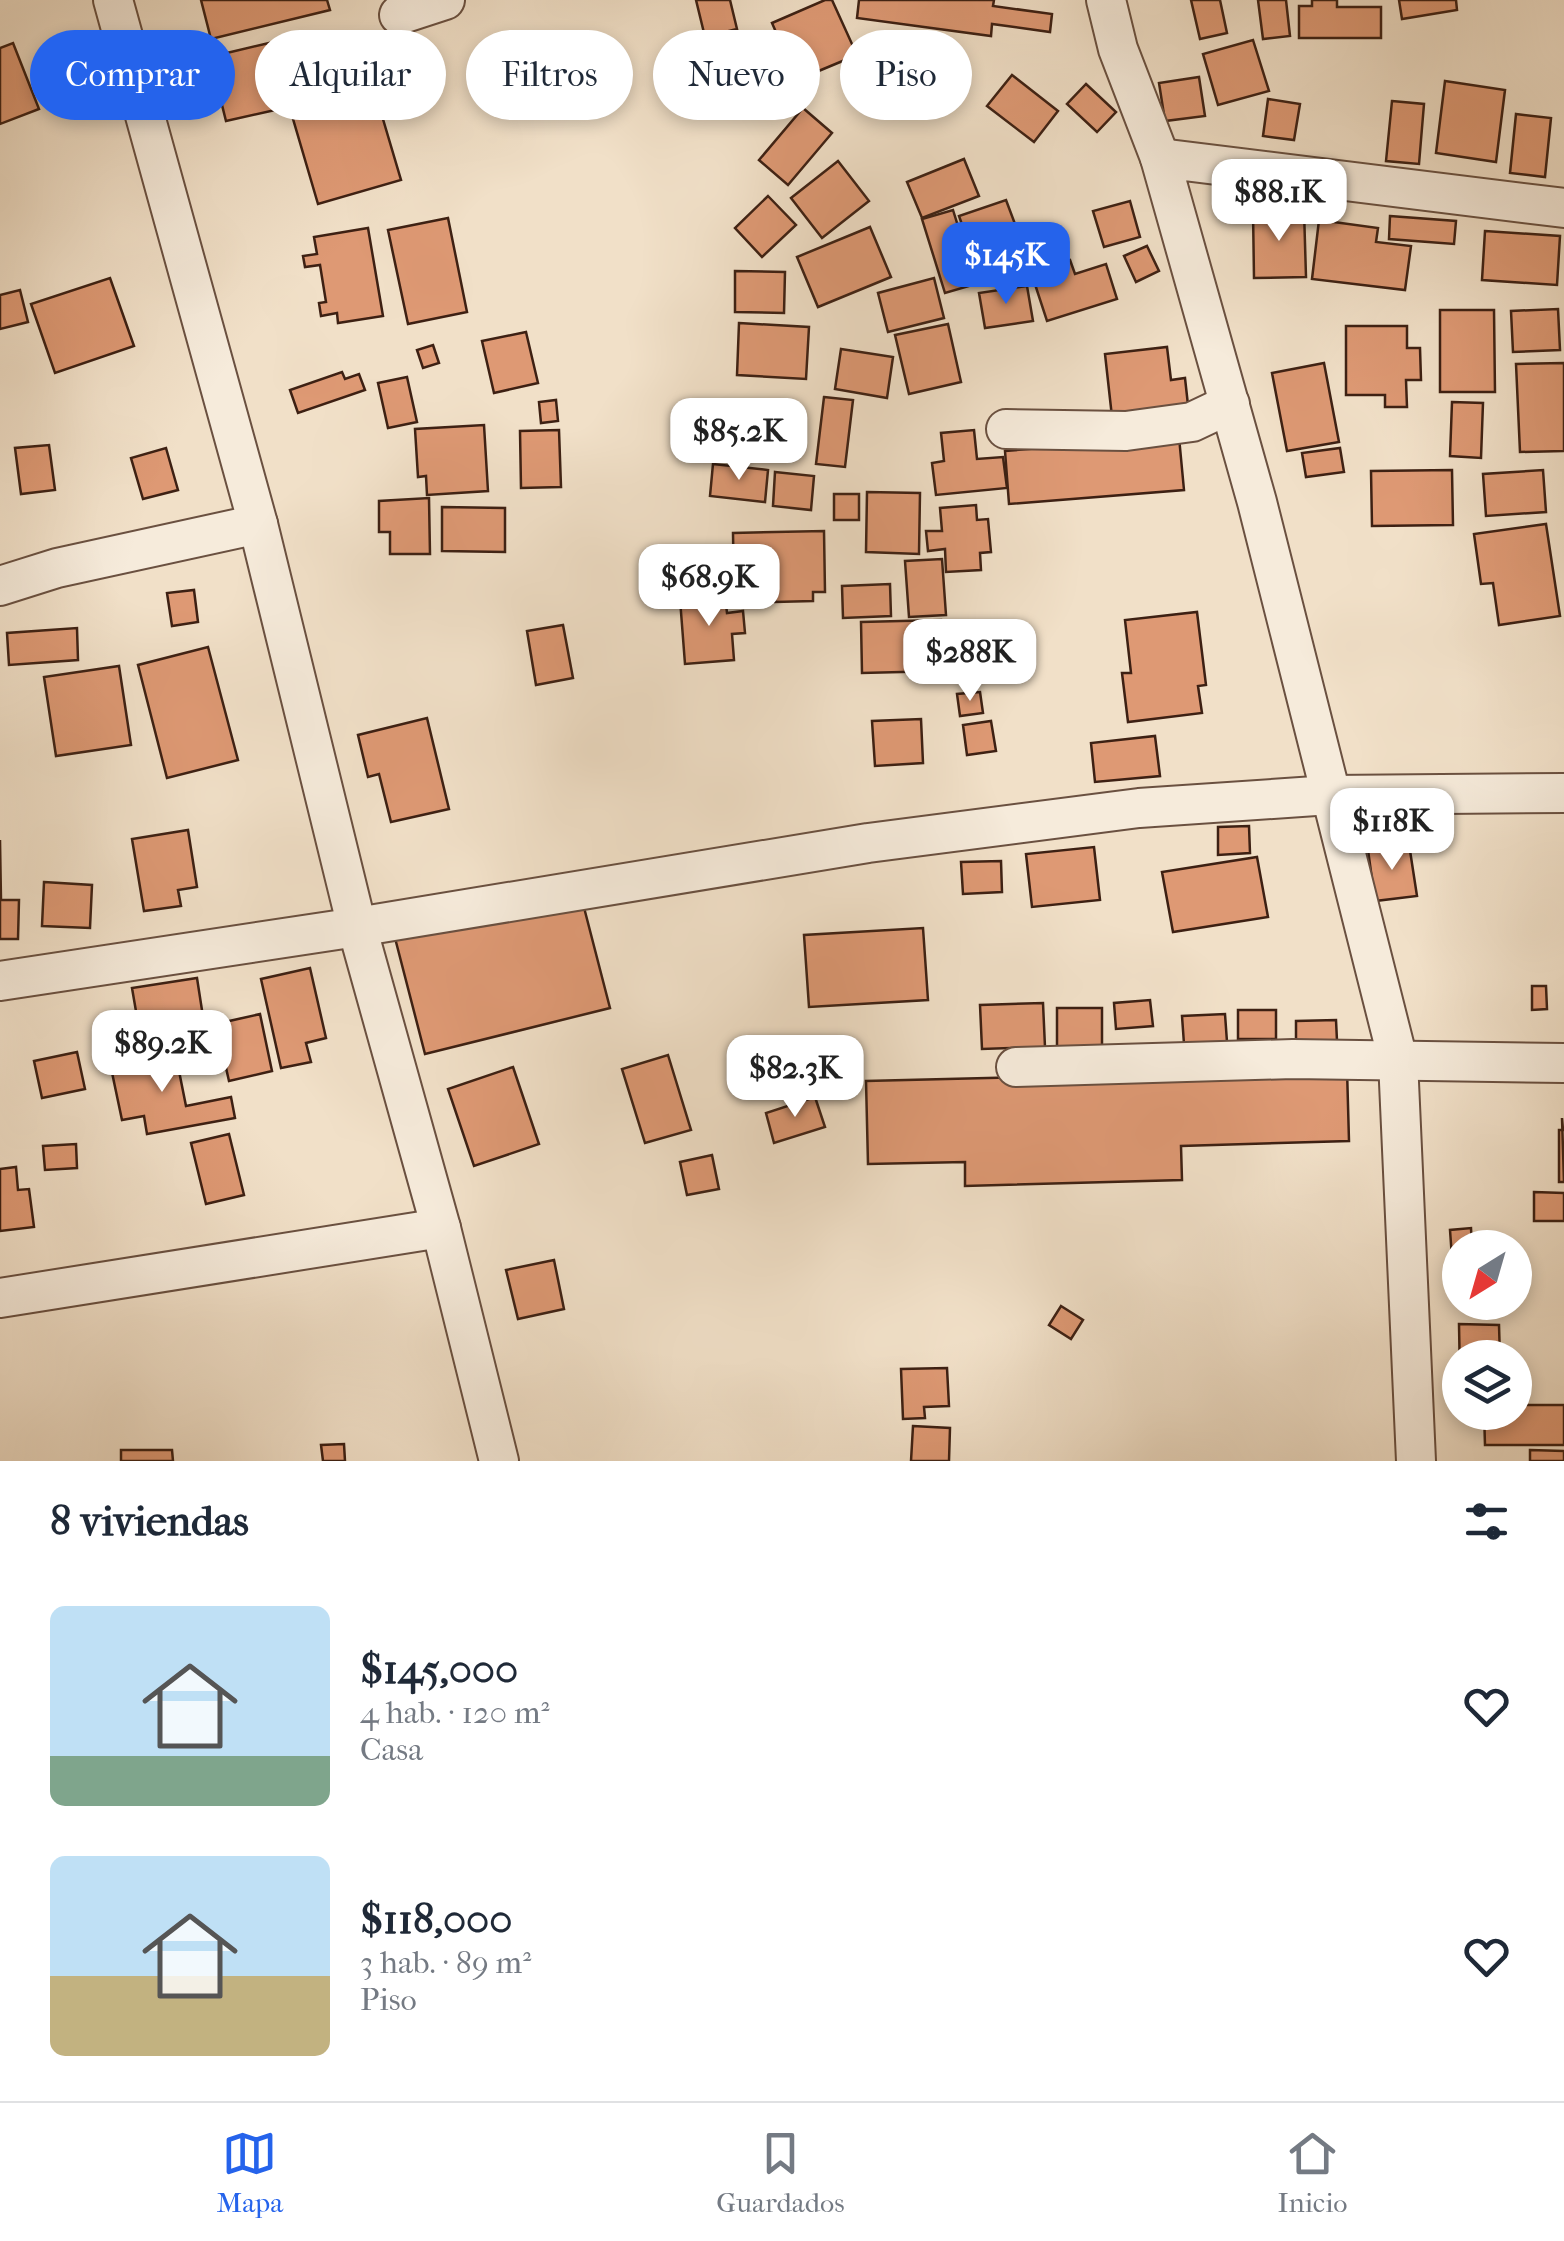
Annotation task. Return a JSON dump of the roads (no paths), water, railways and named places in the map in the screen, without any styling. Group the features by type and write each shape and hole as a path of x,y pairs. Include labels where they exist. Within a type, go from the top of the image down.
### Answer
{"street":[{"path":"113,0 258,524 358,927 441,1228 499,1461"},
{"path":"399,15 445,0"},
{"path":"1106,0 1118,49 1160,158 1230,404 1398,1060 1416,1461"},
{"path":"1160,158 1564,208"},
{"path":"1006,429 1126,430 1192,422 1230,404"},
{"path":"0,586 73,564 258,524"},
{"path":"0,981 358,927 868,842 1139,808 1330,795 1564,792"},
{"path":"1016,1067 1398,1060 1564,1063"},
{"path":"0,1298 441,1228"}]}
